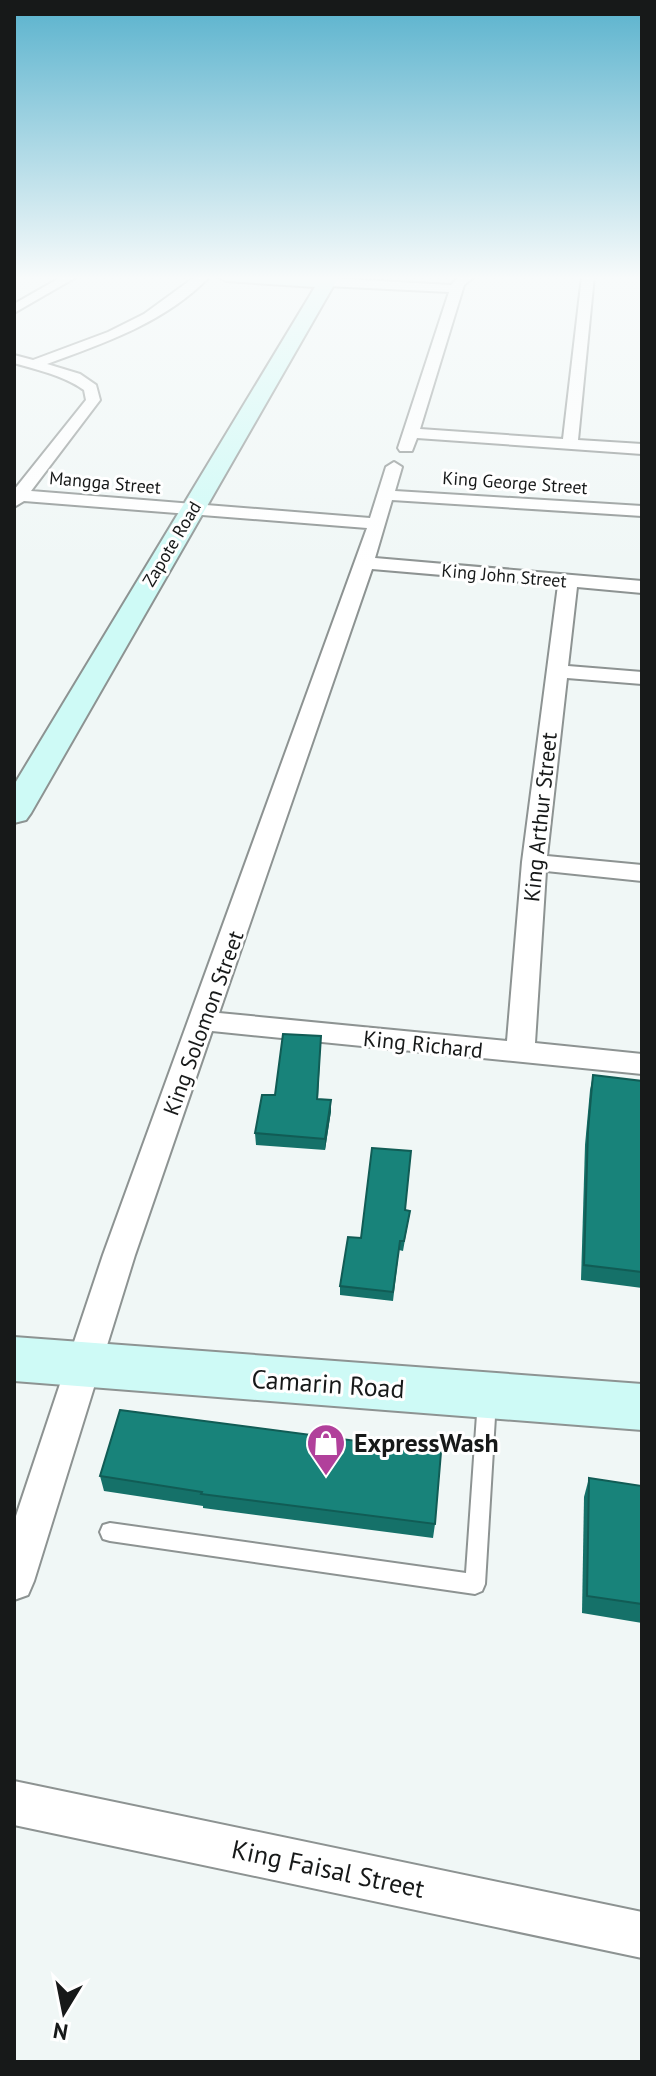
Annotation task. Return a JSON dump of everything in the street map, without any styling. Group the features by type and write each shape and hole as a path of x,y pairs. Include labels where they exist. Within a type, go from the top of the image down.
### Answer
{"main road":[{"name":"Zapote Road","path":"14,813 273,373"},
{"name":"Camarin Road","path":"14,1359 642,1407"}],"street":[{"path":"16,498 93,400 91,388 75,377 61,373"},
{"name":"King Solomon Street","path":"14,1581 83,1365 430,373"},
{"path":"570,444 578,373"},
{"path":"411,433 642,449"},
{"name":"King George Street","path":"385,495 642,511"},
{"name":"Mangga Street","path":"16,498 377,524"},
{"name":"King John Street","path":"365,563 642,587"},
{"name":"King Arthur Street","path":"520,1054 534,862 568,582"},
{"path":"557,671 642,678"},
{"path":"534,862 642,873"},
{"name":"King Richard","path":"204,1021 642,1064"},
{"name":"King Faisal Street","path":"14,1803 642,1935"}],"lane":[{"path":"110,1532 475,1584 487,1395"}],"building":[{"path":"283,1034 321,1036 317,1099 331,1100 325,1139 255,1133 262,1095 275,1095"},
{"path":"593,1075 642,1081 642,1272 584,1265"},
{"path":"372,1148 411,1151 405,1210 410,1211 404,1241 400,1241 393,1292 340,1286 348,1237 361,1238"},
{"path":"120,1410 441,1452 435,1524 201,1494 100,1476"},
{"path":"589,1478 642,1486 642,1604 587,1596"}],"place":[{"name":"ExpressWash","path":"326,1477"}]}
